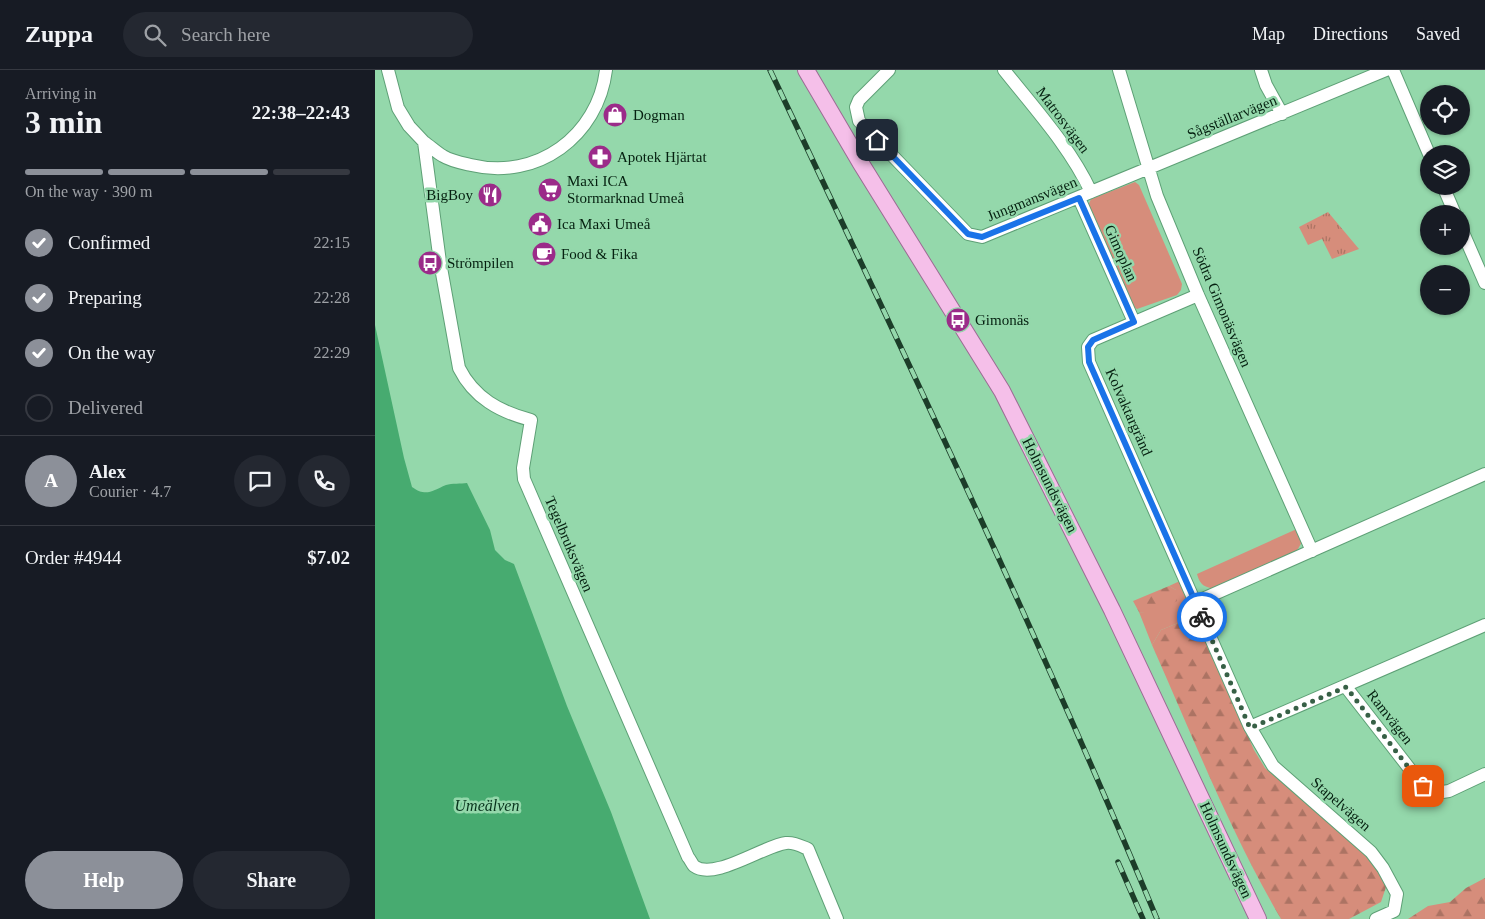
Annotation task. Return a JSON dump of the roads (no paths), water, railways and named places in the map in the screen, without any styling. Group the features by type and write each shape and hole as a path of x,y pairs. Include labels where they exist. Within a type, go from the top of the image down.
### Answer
{"main road":[{"name":"Holmsundsvägen","path":"806,70 859,162 1002,391 1116,618 1258,919"}],"street":[{"path":"388,70 398,108 409,126 424,142 442,155 458,162 489,169 521,166 547,158 563,147 583,127 600,97 606,70"},
{"name":"Jungmansvägen","path":"889,70 859,100 856,107 859,120 968,234 982,237 1085,195"},
{"name":"Matrosvägen","path":"1004,70 1068,151 1083,175 1085,195"},
{"name":"Södra Gimonäsvägen","path":"1119,70 1157,196 1198,295 1312,551"},
{"path":"1261,70 1282,114"},
{"name":"Sågställarvägen","path":"1085,195 1386,70"},
{"path":"1393,70 1425,145"},
{"name":"Tegelbruksvägen","path":"424,142 439,262 459,368 477,394 491,405 514,416 531,420 523,468 524,479 688,857 694,866 704,870 716,869 786,843 798,844 808,849 837,919"},
{"name":"Gimoplan","path":"1085,195 1134,322"},
{"path":"1470,249 1485,283"},
{"name":"Kolvaktargränd","path":"1198,295 1093,340 1088,347 1087,355 1250,728"},
{"path":"1196,602 1485,474"},
{"name":"Ramvägen","path":"1250,728 1485,625"},
{"name":"Ramvägen","path":"1346,687 1423,786 1436,793 1449,791 1485,774"},
{"name":"Stapelvägen","path":"1250,728 1273,766 1371,852 1383,868 1397,894 1394,911 1376,919"}],"water":[{"name":"Umeälven","path":"375,325 412,487 425,492 433,491 448,484 467,483 490,530 495,550 505,560 514,564 567,706 611,812 650,919 375,919"}],"railway":[{"path":"770,70 1017,598 1157,919"},
{"path":"1118,862 1143,919"}],"place":[{"name":"Dogman","path":"615,115"},
{"name":"Apotek Hjärtat","path":"600,157"},
{"name":"Maxi ICA Stormarknad Umeå","path":"550,190"},
{"name":"BigBoy","path":"490,195"},
{"name":"Ica Maxi Umeå","path":"540,224"},
{"name":"Food & Fika","path":"544,254"},
{"name":"Strömpilen","path":"430,263"},
{"name":"Gimonäs","path":"958,320"}]}
